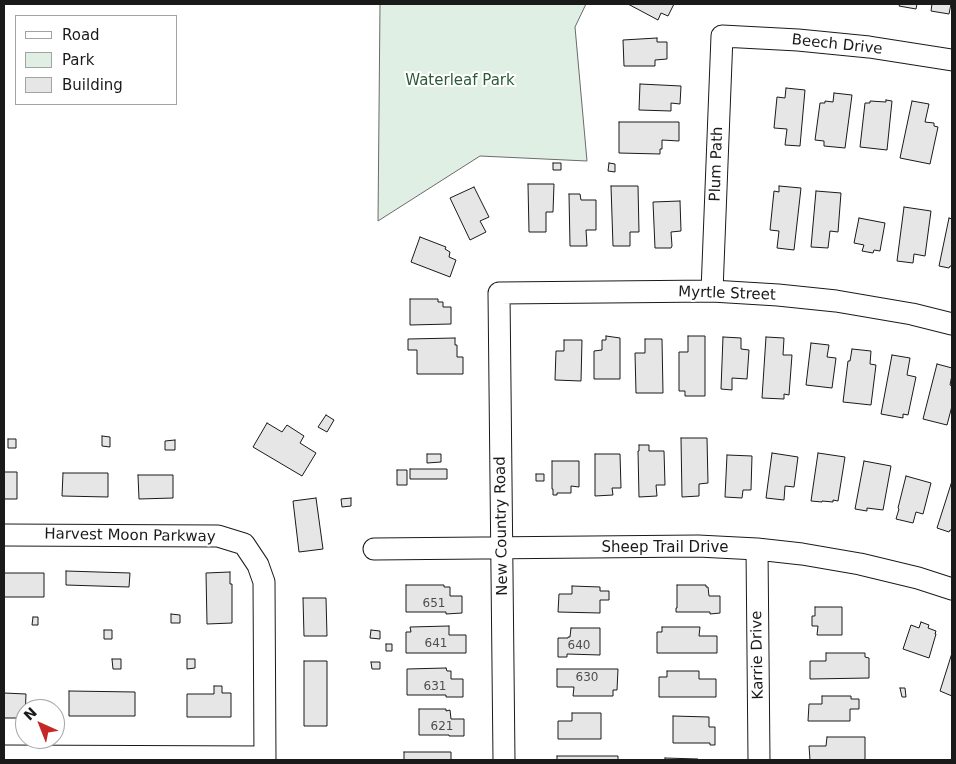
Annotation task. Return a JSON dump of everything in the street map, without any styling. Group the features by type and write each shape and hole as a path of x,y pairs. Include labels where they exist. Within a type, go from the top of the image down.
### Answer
{"street":[{"name":"Beech Drive","path":"722,36 798,40 869,47 952,60"},
{"name":"Plum Path","path":"712,291 722,36"},
{"name":"Myrtle Street","path":"500,293 712,291 778,295 836,301 912,314 952,324"},
{"name":"New Country Road","path":"500,293 504,760"},
{"name":"Harvest Moon Parkway","path":"4,535 218,536 244,544 258,565 264,582 265,758"},
{"name":"Sheep Trail Drive","path":"374,549 698,546 757,549 802,554 860,564 918,578 952,589"},
{"name":"Karrie Drive","path":"757,549 759,760"},
{"path":"4,756 265,758"}],"green space":[{"name":"Waterleaf Park","path":"380,4 586,4 575,27 587,161 480,156 378,221"}],"building":[{"path":"628,4 674,4 668,16 661,13 658,20"},
{"path":"900,4 917,4 916,9 899,6"},
{"path":"932,4 951,4 949,14 931,11"},
{"path":"657,38 657,42 667,42 667,59 655,60 655,66 624,66 623,40"},
{"path":"640,84 681,86 680,104 671,103 671,111 639,110"},
{"path":"786,88 805,90 800,146 785,145 787,129 774,128 777,97 785,98"},
{"path":"834,93 852,95 845,148 824,146 824,141 815,140 820,103 825,103 825,101 833,102"},
{"path":"886,100 892,101 887,150 860,147 865,103 870,103 870,101 886,102"},
{"path":"912,101 929,104 925,122 934,123 934,126 938,127 930,164 900,158"},
{"path":"619,122 679,122 679,141 662,140 660,154 619,153"},
{"path":"553,163 561,163 561,170 553,170"},
{"path":"609,163 615,164 615,172 608,171"},
{"path":"528,184 554,184 553,212 546,212 546,232 529,232"},
{"path":"611,186 638,186 639,232 630,232 630,246 613,246"},
{"path":"779,186 801,188 794,250 777,248 779,231 770,230 774,191 779,192"},
{"path":"474,187 489,217 480,221 486,232 470,240 450,198"},
{"path":"816,191 841,193 838,232 830,231 828,248 811,247"},
{"path":"569,194 580,194 581,200 596,200 596,230 586,230 587,246 570,246"},
{"path":"680,201 681,231 671,232 671,248 655,248 653,202"},
{"path":"904,207 931,211 925,256 914,254 913,263 897,261"},
{"path":"859,218 885,223 880,251 874,250 873,253 862,251 864,245 854,243"},
{"path":"949,218 952,219 952,266 949,268 939,266"},
{"path":"420,237 446,247 445,249 450,252 449,257 456,260 450,277 411,262"},
{"path":"410,299 438,299 438,302 443,302 443,307 451,307 451,324 410,325"},
{"path":"606,336 620,338 620,379 594,379 594,351 602,350 602,340 606,340"},
{"path":"688,336 705,336 705,396 685,396 685,391 679,391 679,352 688,352"},
{"path":"723,337 741,338 741,349 749,350 747,379 732,378 732,390 721,389"},
{"path":"766,337 784,338 783,355 792,355 789,395 784,394 784,399 762,398"},
{"path":"455,338 457,357 463,357 463,374 417,374 417,350 408,350 408,339"},
{"path":"645,339 662,339 663,393 636,393 635,353 645,353"},
{"path":"564,340 582,340 581,381 555,380 556,351 564,351"},
{"path":"811,343 829,345 827,357 836,358 832,388 806,385"},
{"path":"852,349 871,351 870,364 876,365 871,405 843,402 848,361 850,361"},
{"path":"892,355 910,358 907,375 916,377 908,415 903,414 903,418 881,414"},
{"path":"937,364 952,368 950,385 952,386 952,406 947,425 923,419"},
{"path":"326,415 334,420 327,432 318,427"},
{"path":"267,423 282,432 287,425 304,436 300,443 316,453 302,476 253,447"},
{"path":"102,436 110,437 110,447 102,446"},
{"path":"681,438 707,438 708,483 699,484 699,496 682,497"},
{"path":"8,439 16,439 16,448 8,448"},
{"path":"175,440 175,450 165,450 165,441"},
{"path":"639,445 649,445 649,451 664,451 665,485 656,485 657,496 639,497"},
{"path":"772,453 798,457 794,487 785,486 784,500 766,498"},
{"path":"818,453 845,457 838,501 811,501"},
{"path":"427,454 441,454 441,462 427,463"},
{"path":"595,454 620,454 621,488 612,488 613,495 595,496"},
{"path":"727,455 752,456 751,490 743,490 742,498 725,497"},
{"path":"552,461 579,461 579,487 571,486 571,493 557,493 557,495 553,495"},
{"path":"864,461 891,466 883,510 867,508 867,511 855,509"},
{"path":"410,469 447,469 447,479 410,479"},
{"path":"397,470 407,470 407,485 397,485"},
{"path":"4,472 17,472 17,499 4,499"},
{"path":"63,473 108,473 108,497 62,496"},
{"path":"536,474 544,474 544,481 536,481"},
{"path":"138,475 173,475 173,498 139,499"},
{"path":"906,476 931,483 923,514 916,512 913,523 896,519"},
{"path":"952,481 952,530 949,532 937,528"},
{"path":"316,498 323,549 299,552 293,501"},
{"path":"351,498 351,506 342,507 341,499"},
{"path":"66,571 130,573 129,587 66,585"},
{"path":"230,572 230,584 232,584 232,623 207,624 206,573"},
{"path":"4,573 44,573 44,597 4,597"},
{"path":"406,585 444,585 444,587 450,587 450,596 462,596 462,613 406,612"},
{"path":"677,585 706,585 709,596 720,596 720,613 676,612"},
{"path":"572,586 600,587 600,591 609,591 609,600 600,600 600,613 558,612 559,594 572,594"},
{"path":"303,598 326,598 327,636 304,636"},
{"path":"815,607 842,607 842,635 817,635 818,626 812,626 812,616 815,616"},
{"path":"171,614 180,615 180,623 171,623"},
{"path":"33,617 38,617 38,625 32,625"},
{"path":"921,622 929,625 928,628 936,631 929,658 903,649 911,625 919,628"},
{"path":"449,626 449,635 466,635 466,653 406,653 406,632 411,632 410,627"},
{"path":"662,627 700,627 699,636 717,636 717,653 657,653 657,632 662,632"},
{"path":"571,628 600,628 600,655 567,654 567,657 558,657 558,638 570,637"},
{"path":"104,630 112,630 112,639 104,639"},
{"path":"371,630 380,631 380,639 370,638"},
{"path":"386,644 392,644 392,651 386,651"},
{"path":"826,653 865,653 865,657 869,658 869,678 810,679 810,661 826,661"},
{"path":"952,653 952,696 940,691"},
{"path":"112,659 121,659 121,669 113,669"},
{"path":"187,659 195,659 195,668 187,669"},
{"path":"304,661 327,661 327,726 304,726"},
{"path":"371,662 380,662 380,669 372,669"},
{"path":"446,668 447,671 451,671 451,679 463,679 463,697 407,695 407,669"},
{"path":"557,669 618,669 617,690 613,690 613,696 573,696 574,687 557,687"},
{"path":"667,671 699,671 699,679 716,679 716,697 659,697 659,677 667,677"},
{"path":"214,686 222,686 222,693 231,693 231,717 187,717 187,694 214,694"},
{"path":"900,688 905,688 906,697 902,697"},
{"path":"69,691 135,692 135,716 69,716"},
{"path":"4,693 26,694 26,699 15,699 15,718 4,718"},
{"path":"822,696 851,696 851,699 859,699 859,709 850,709 850,721 808,721 809,704 822,704"},
{"path":"419,709 450,710 451,719 464,719 464,736 419,735"},
{"path":"572,713 601,713 601,739 558,739 558,721 572,721"},
{"path":"673,716 709,717 709,727 715,727 715,745 710,745 710,743 673,743"},
{"path":"827,737 865,737 865,760 810,760 809,746 826,746"},
{"path":"404,752 451,752 451,760 404,760"},
{"path":"557,756 618,756 618,760 557,760"},
{"path":"665,758 698,759 698,760 665,760"}]}
